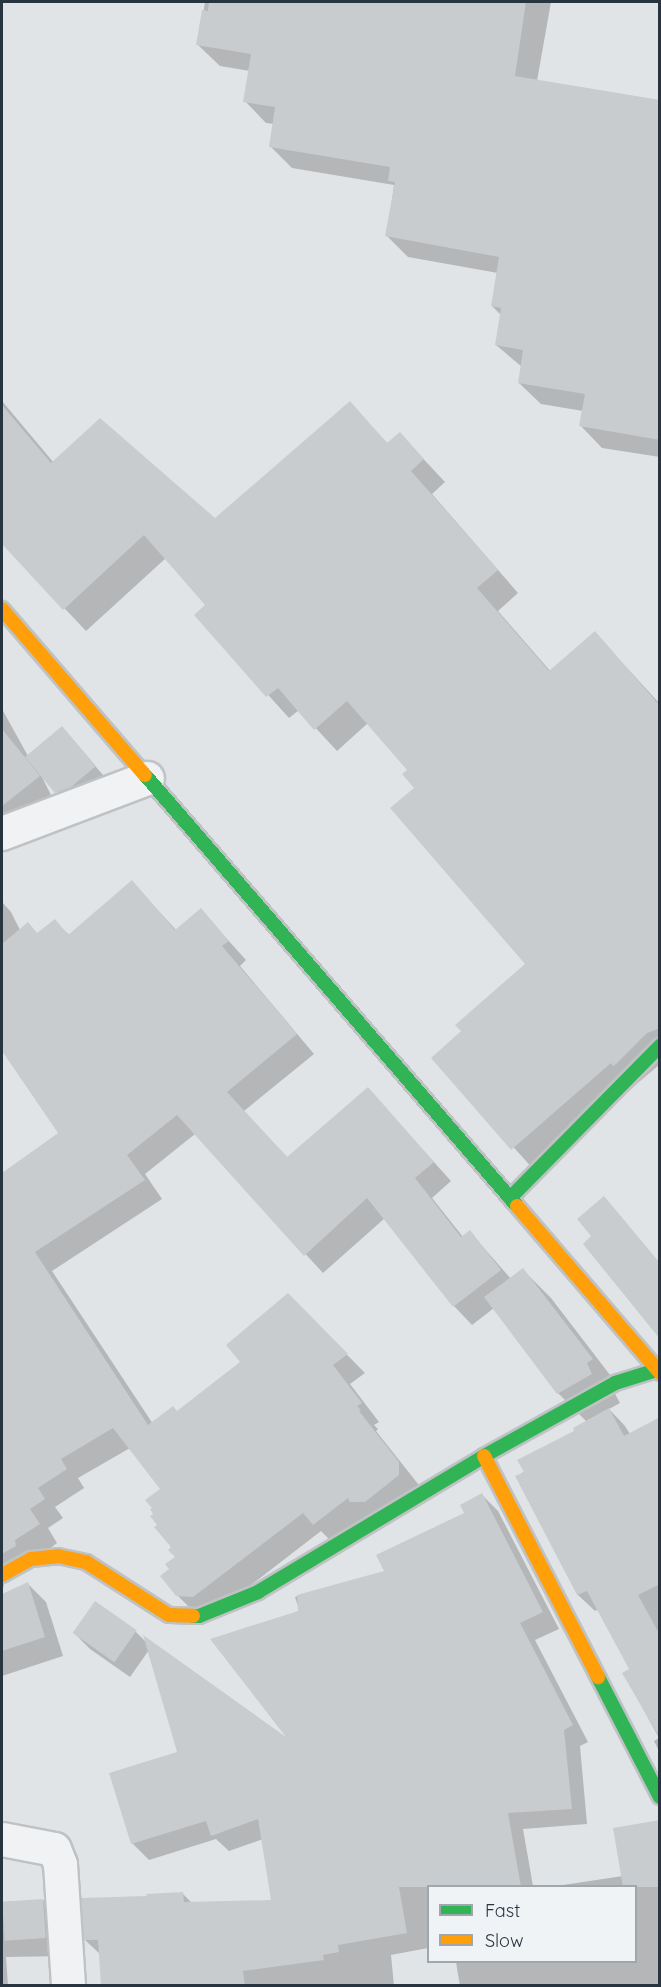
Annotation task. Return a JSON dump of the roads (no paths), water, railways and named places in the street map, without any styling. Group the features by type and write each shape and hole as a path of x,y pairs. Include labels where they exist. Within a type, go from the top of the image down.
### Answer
{"street":[{"path":"2,609 659,1371 615,1383 484,1456 258,1592 199,1616 169,1615 86,1562 58,1556 31,1559 2,1575"},
{"path":"2,833 147,778"},
{"path":"510,1198 660,1046"},
{"path":"484,1456 660,1797"},
{"path":"2,1839 54,1849 60,1864 68,1986"}]}
